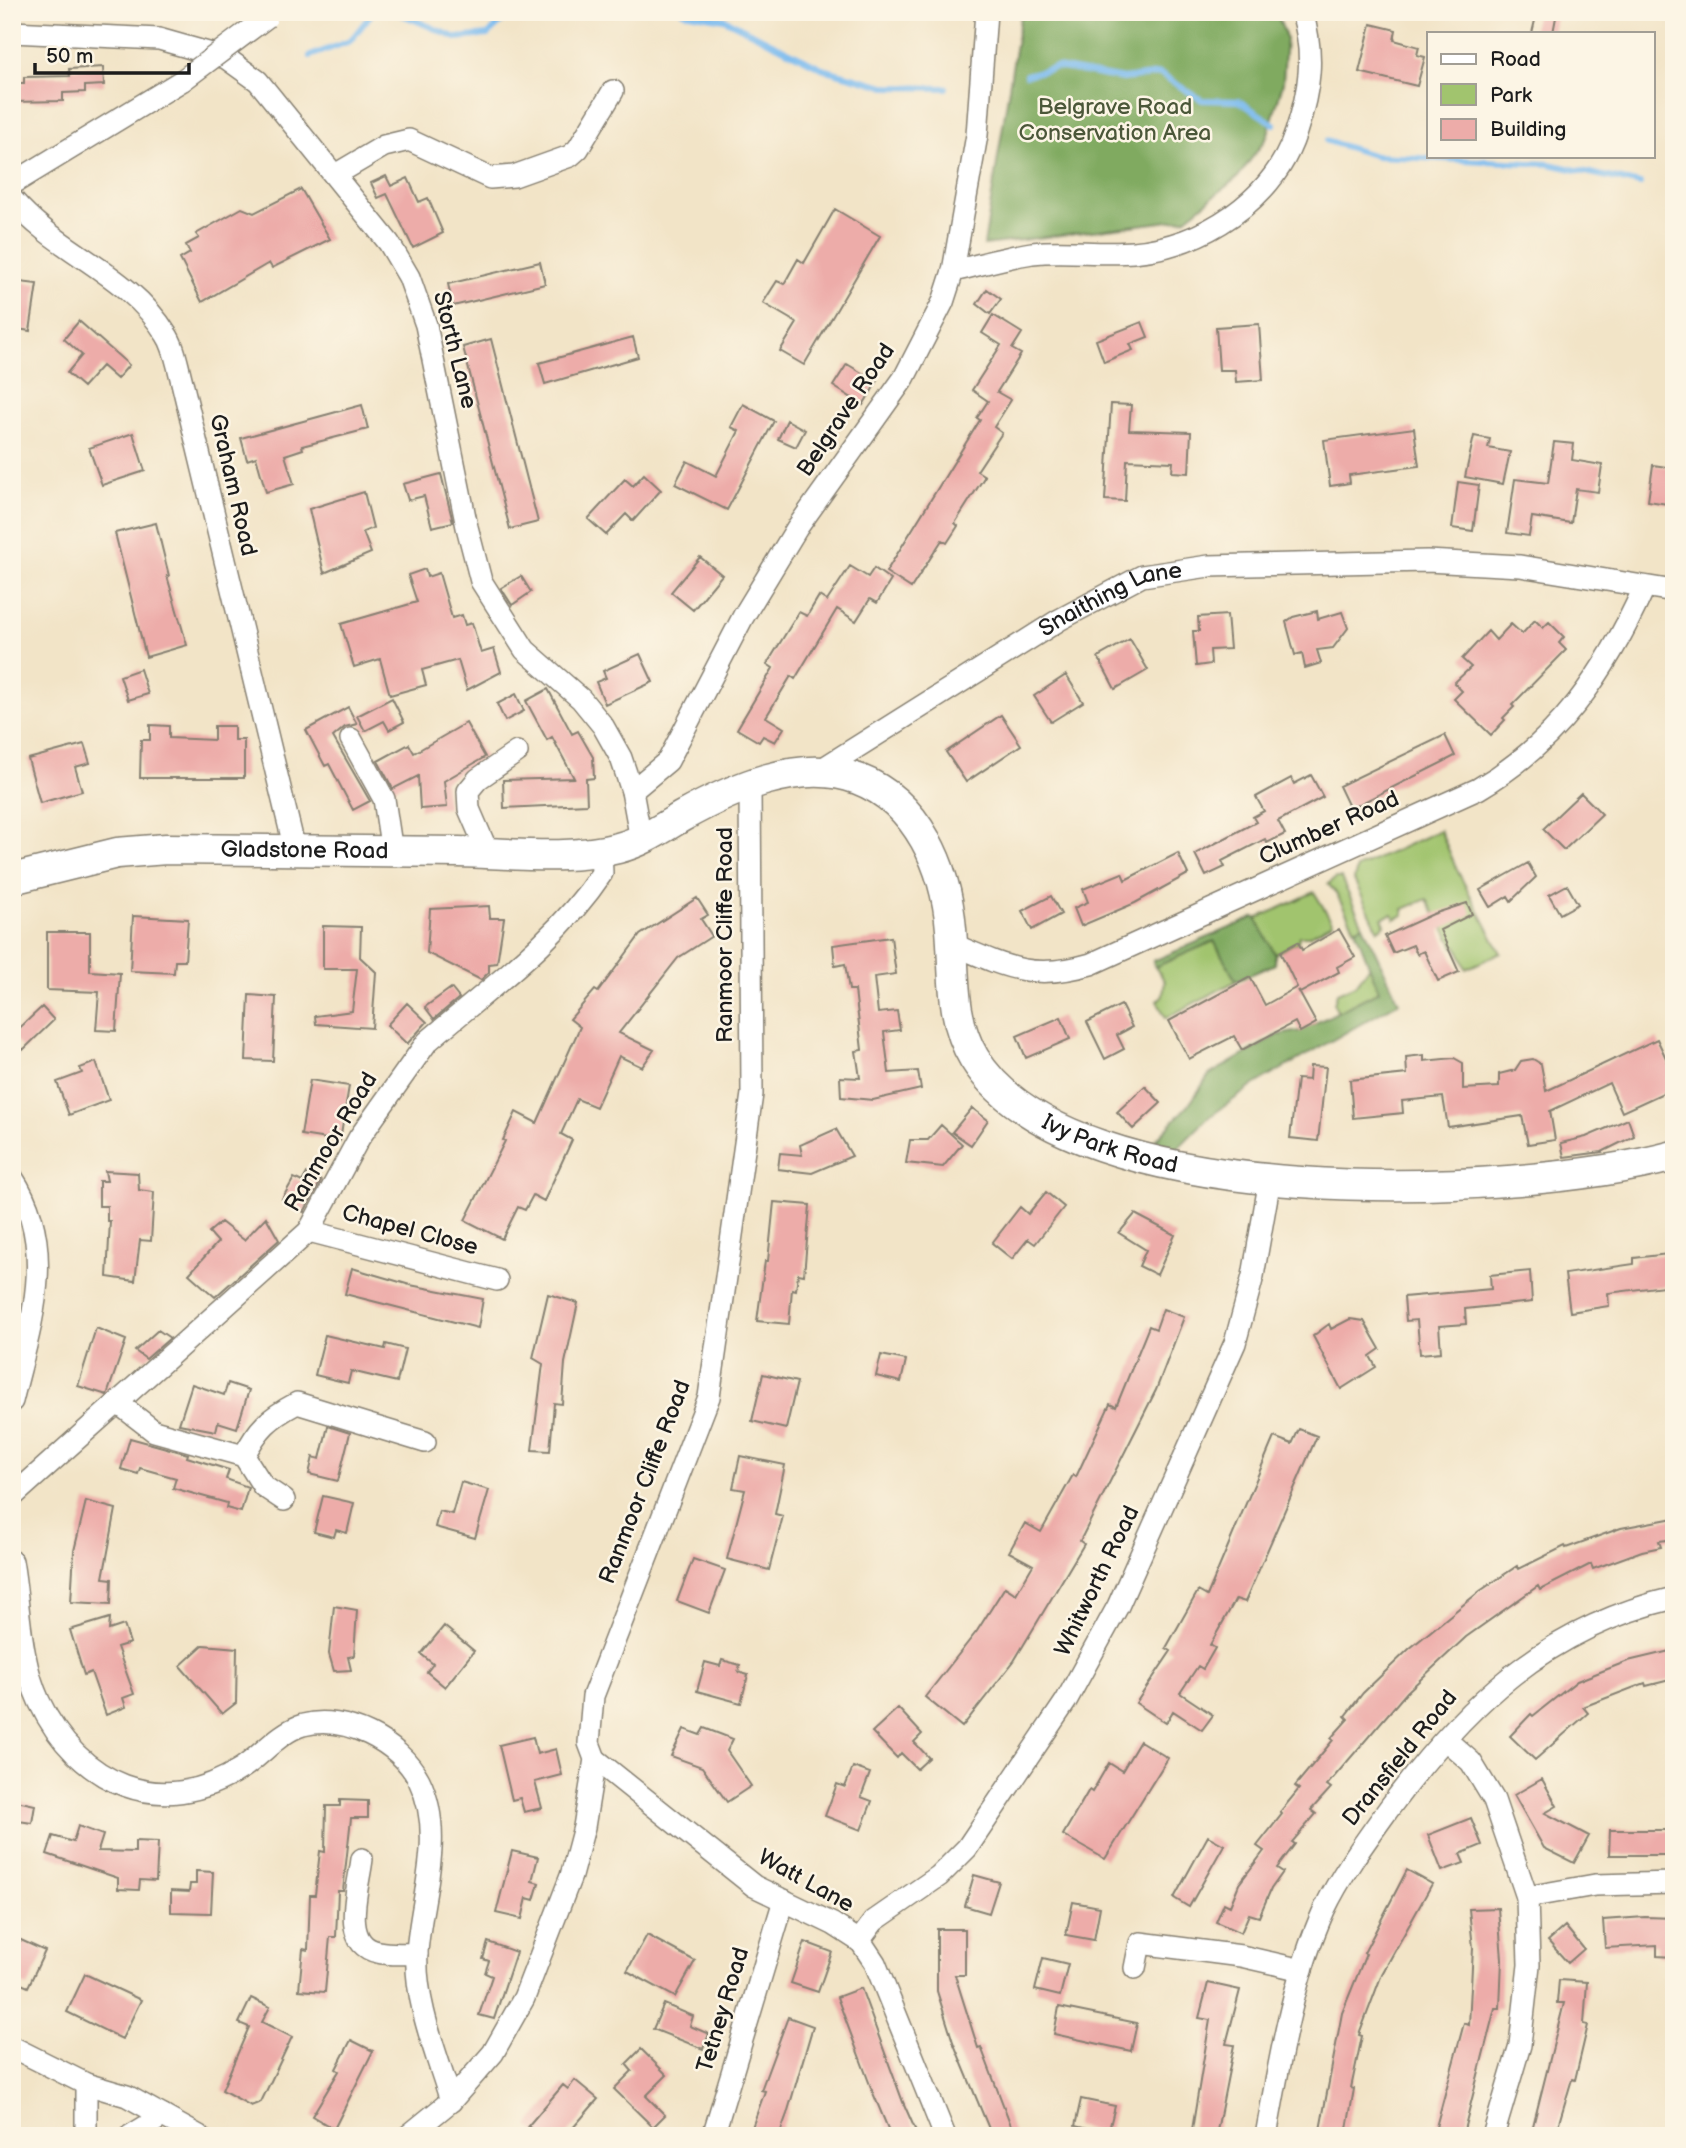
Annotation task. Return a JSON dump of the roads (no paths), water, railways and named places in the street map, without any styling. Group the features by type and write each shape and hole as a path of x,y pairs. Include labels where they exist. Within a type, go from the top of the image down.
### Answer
{"street":[{"name":"Belgrave Road","path":"632,791 668,761 743,617 797,528 904,378 943,302 953,271 977,135 986,12"},
{"path":"953,271 1033,253 1135,252 1170,246 1207,231 1232,216 1258,195 1293,143 1307,102 1312,62 1301,12"},
{"path":"12,184 183,80 270,15"},
{"name":"Storth Lane","path":"12,32 38,22 159,39 226,58 258,81 389,243 409,276 426,325 467,527 481,581 525,650 581,699 603,726 621,758 632,791 640,840"},
{"path":"335,175 384,146 409,140 490,178 514,176 570,156 578,149 613,91"},
{"name":"Graham Road","path":"12,199 28,218 109,275 143,303 168,335 180,370 295,850"},
{"name":"Snaithing Lane","path":"601,851 640,840 694,811 750,786 819,771 1059,620 1142,576 1209,566 1427,561 1520,566 1674,591"},
{"name":"Clumber Road","path":"952,944 1030,973 1059,973 1091,964 1478,789 1520,761 1573,710 1605,665 1644,588"},
{"path":"351,739 384,799 392,852"},
{"path":"488,853 469,808 468,791 478,779 517,752"},
{"name":"Ivy Park Road","path":"819,771 862,780 891,797 910,817 927,844 941,876 952,944 955,1000 965,1042 982,1070 1009,1098 1055,1128 1121,1154 1165,1166 1270,1179 1398,1184 1526,1181 1643,1164 1674,1156"},
{"name":"Ranmoor Cliffe Road","path":"408,2136 451,2101 493,2053 524,1998 571,1876 584,1827 595,1759 589,1743 593,1696 709,1397 752,1094 750,786"},
{"name":"Gladstone Road","path":"12,879 117,853 166,849 488,853 601,851"},
{"name":"Ranmoor Road","path":"12,1497 310,1231 359,1138 415,1057 427,1042 537,949 560,924 602,873 601,851"},
{"path":"12,1177 30,1213 38,1247 39,1277 35,1310 12,1401"},
{"name":"Whitworth Road","path":"859,1941 874,1921 939,1876 967,1848 1066,1701 1118,1606 1235,1343 1253,1276 1270,1179"},
{"name":"Chapel Close","path":"310,1231 497,1280"},
{"path":"244,1457 256,1431 278,1413 297,1403 425,1442"},
{"path":"119,1404 154,1431 244,1457 263,1486 284,1500"},
{"path":"12,1561 26,1662 39,1700 65,1745 99,1776 129,1789 163,1793 192,1789 243,1768 277,1739 301,1725 332,1721 367,1732 394,1750 418,1780 430,1818 430,1874 417,1954 421,1995 451,2101"},
{"name":"Dransfield Road","path":"1266,2136 1283,2039 1302,1970 1325,1909 1368,1837 1412,1778 1485,1696 1533,1657 1580,1630 1625,1610 1674,1598"},
{"path":"1446,1740 1471,1762 1494,1800 1527,1898 1529,1965 1520,2045 1493,2136"},
{"name":"Watt Lane","path":"595,1759 754,1886 859,1941 875,1963 945,2136"},
{"path":"362,1859 354,1930 358,1941 376,1952 417,1954"},
{"path":"1527,1898 1595,1885 1674,1883"},
{"name":"Tetney Road","path":"713,2136 783,1900"},
{"path":"1135,1968 1140,1942 1241,1956 1302,1970"},
{"path":"12,2046 86,2084 127,2096 199,2136"},
{"path":"86,2084 86,2136"},
{"path":"130,2136 163,2116"}],"waterway":[{"path":"310,56 350,41 373,12"},
{"path":"396,12 456,38 488,35 511,12"},
{"path":"683,12 724,19 826,70 888,87 946,88"},
{"path":"1026,75 1057,67 1123,79 1160,74 1202,100 1239,101 1274,124"},
{"path":"1327,141 1376,156 1549,164 1640,184"}],"park label":[{"name":"Belgrave Road Conservation Area","path":"1115,120"}]}
